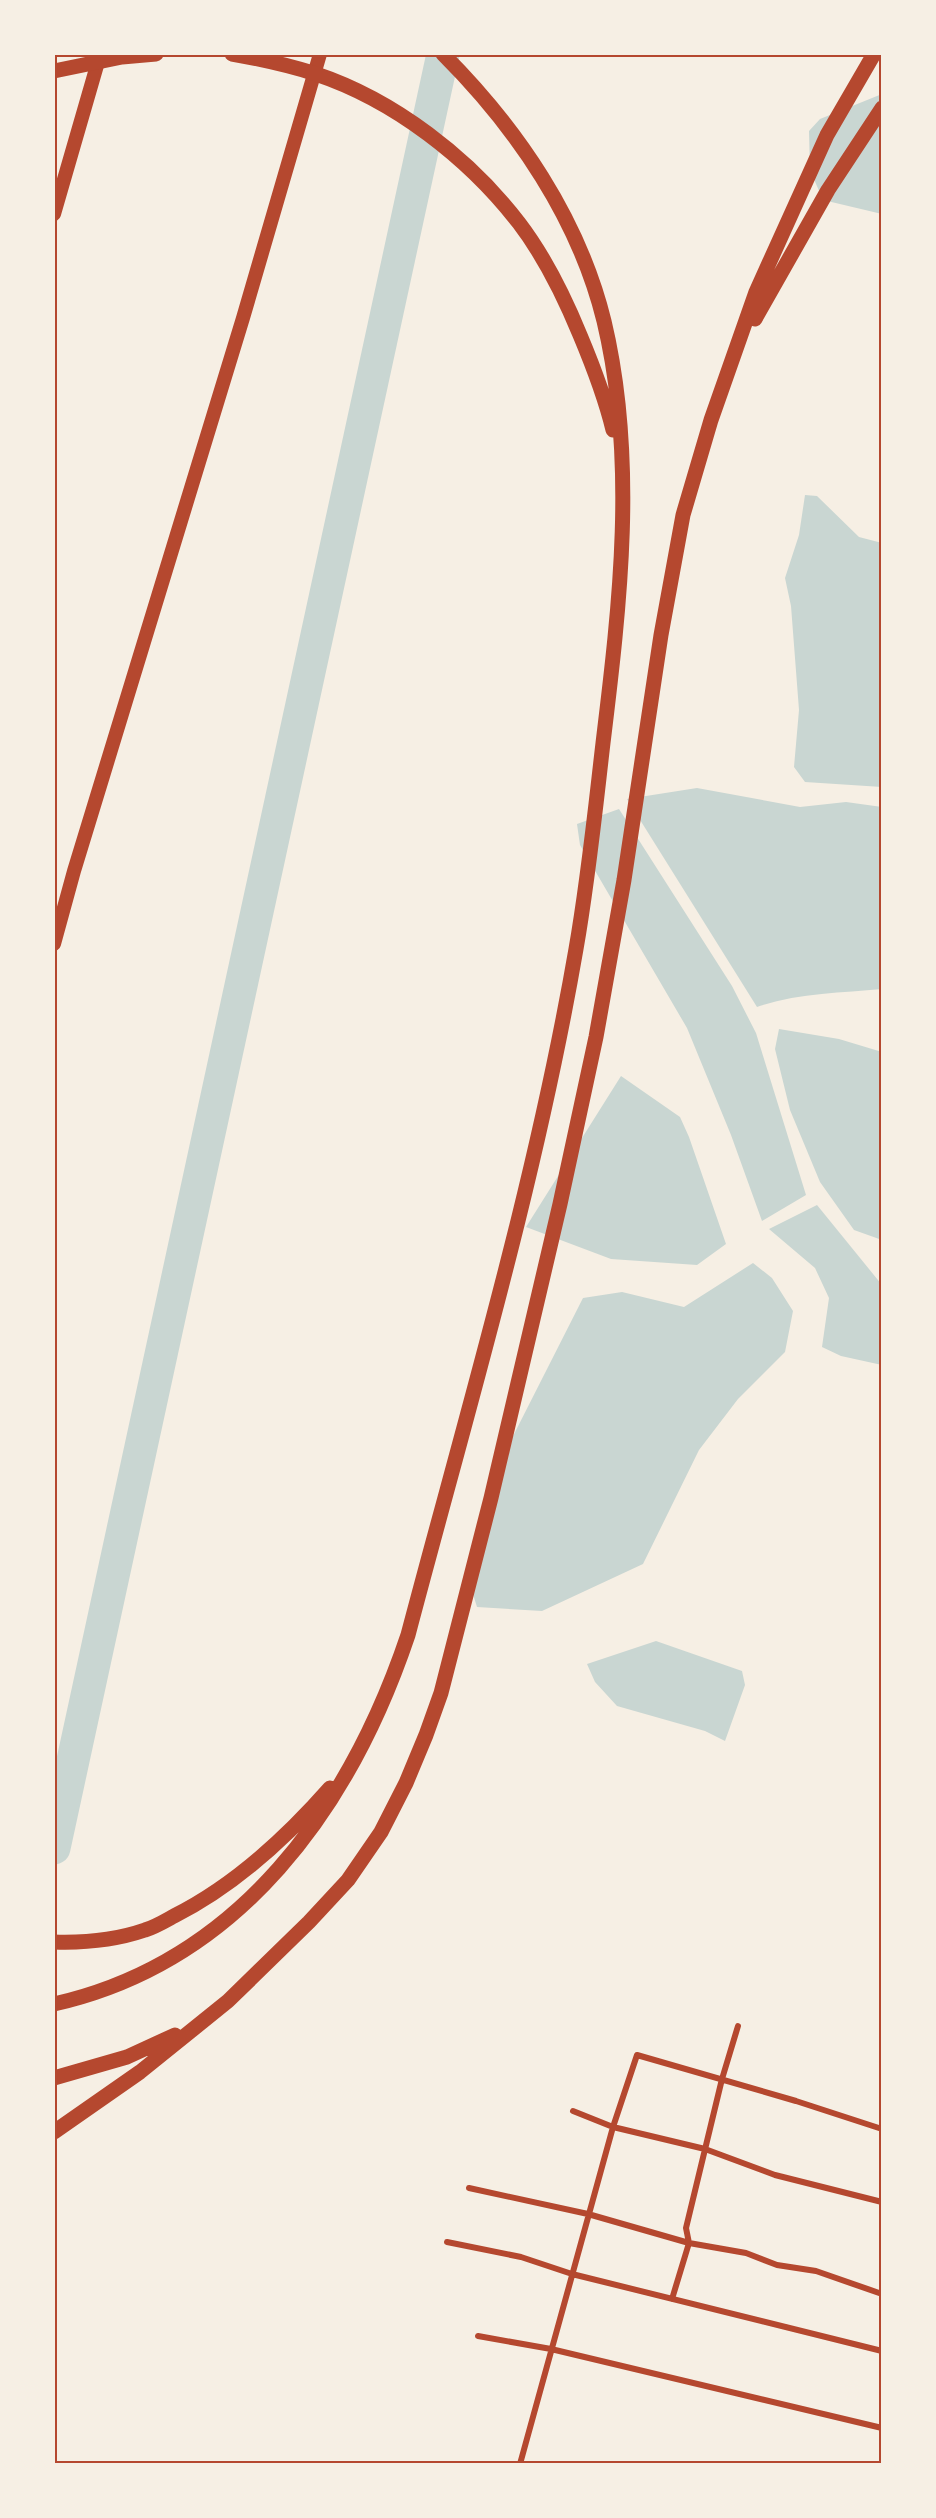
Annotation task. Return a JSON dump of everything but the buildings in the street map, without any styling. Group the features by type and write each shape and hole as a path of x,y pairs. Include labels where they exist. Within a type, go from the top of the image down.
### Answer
{"highway":[{"path":"54,214 100,54"},
{"path":"54,71 122,57 156,54"},
{"path":"232,54 272,61 318,75 358,92 397,113 435,140 495,194 520,224 568,306 610,417 622,467"},
{"path":"54,944 74,871 243,318 320,54"},
{"path":"54,2004 91,1996 123,1984 161,1966 208,1935 253,1896 293,1853 319,1820 352,1763 392,1682 408,1635 524,1195 576,950 589,868 608,701 622,539 619,414 610,352 604,321 585,260 551,194 519,142 497,113 443,54"},
{"path":"54,2132 132,2079 228,2001 271,1961 348,1880 381,1832 406,1783 441,1693 491,1498 558,1215 596,1038 623,891 666,604 683,515 711,420 756,292 781,232 827,135 874,54"},
{"path":"734,358 822,200 882,108"},
{"path":"54,1942 113,1938 147,1930 189,1909 234,1878 276,1844 352,1763"},
{"path":"54,2078 127,2057 153,2046 181,2032 228,2001"}],"street":[{"path":"672,2299 689,2243 686,2228 722,2079 738,2026"},
{"path":"520,2464 588,2214 637,2055 796,2101 882,2129"},
{"path":"573,2111 613,2127 705,2149 775,2175 882,2202"},
{"path":"469,2188 588,2214 689,2243 746,2253 777,2265 816,2271 882,2294"},
{"path":"447,2242 521,2258 572,2274 882,2351"},
{"path":"478,2336 551,2349 882,2428"}],"shaded area":[{"path":"882,94 882,214 823,200 810,170 809,131 820,119"},
{"path":"805,495 817,496 859,537 882,543 882,787 805,782 794,767 799,710 791,606 785,578 799,535"},
{"path":"697,788 800,807 846,802 882,807 882,989 803,996 757,1007 627,799"},
{"path":"619,809 732,986 756,1033 806,1195 762,1221 731,1135 687,1028 580,845 577,824"},
{"path":"779,1029 839,1039 882,1052 882,1240 854,1230 820,1182 790,1110 775,1049"},
{"path":"621,1076 680,1117 689,1137 726,1244 697,1265 611,1259 526,1227"},
{"path":"817,1205 882,1285 882,1365 841,1356 822,1347 829,1298 815,1268 769,1229"},
{"path":"753,1263 772,1278 793,1311 785,1352 738,1399 699,1450 643,1564 542,1611 477,1607 468,1578 505,1452 583,1298 622,1292 684,1307"},
{"path":"656,1641 742,1671 745,1685 725,1741 705,1731 617,1706 595,1682 587,1664"}],"waterway":[{"path":"54,1848 443,54"}]}
